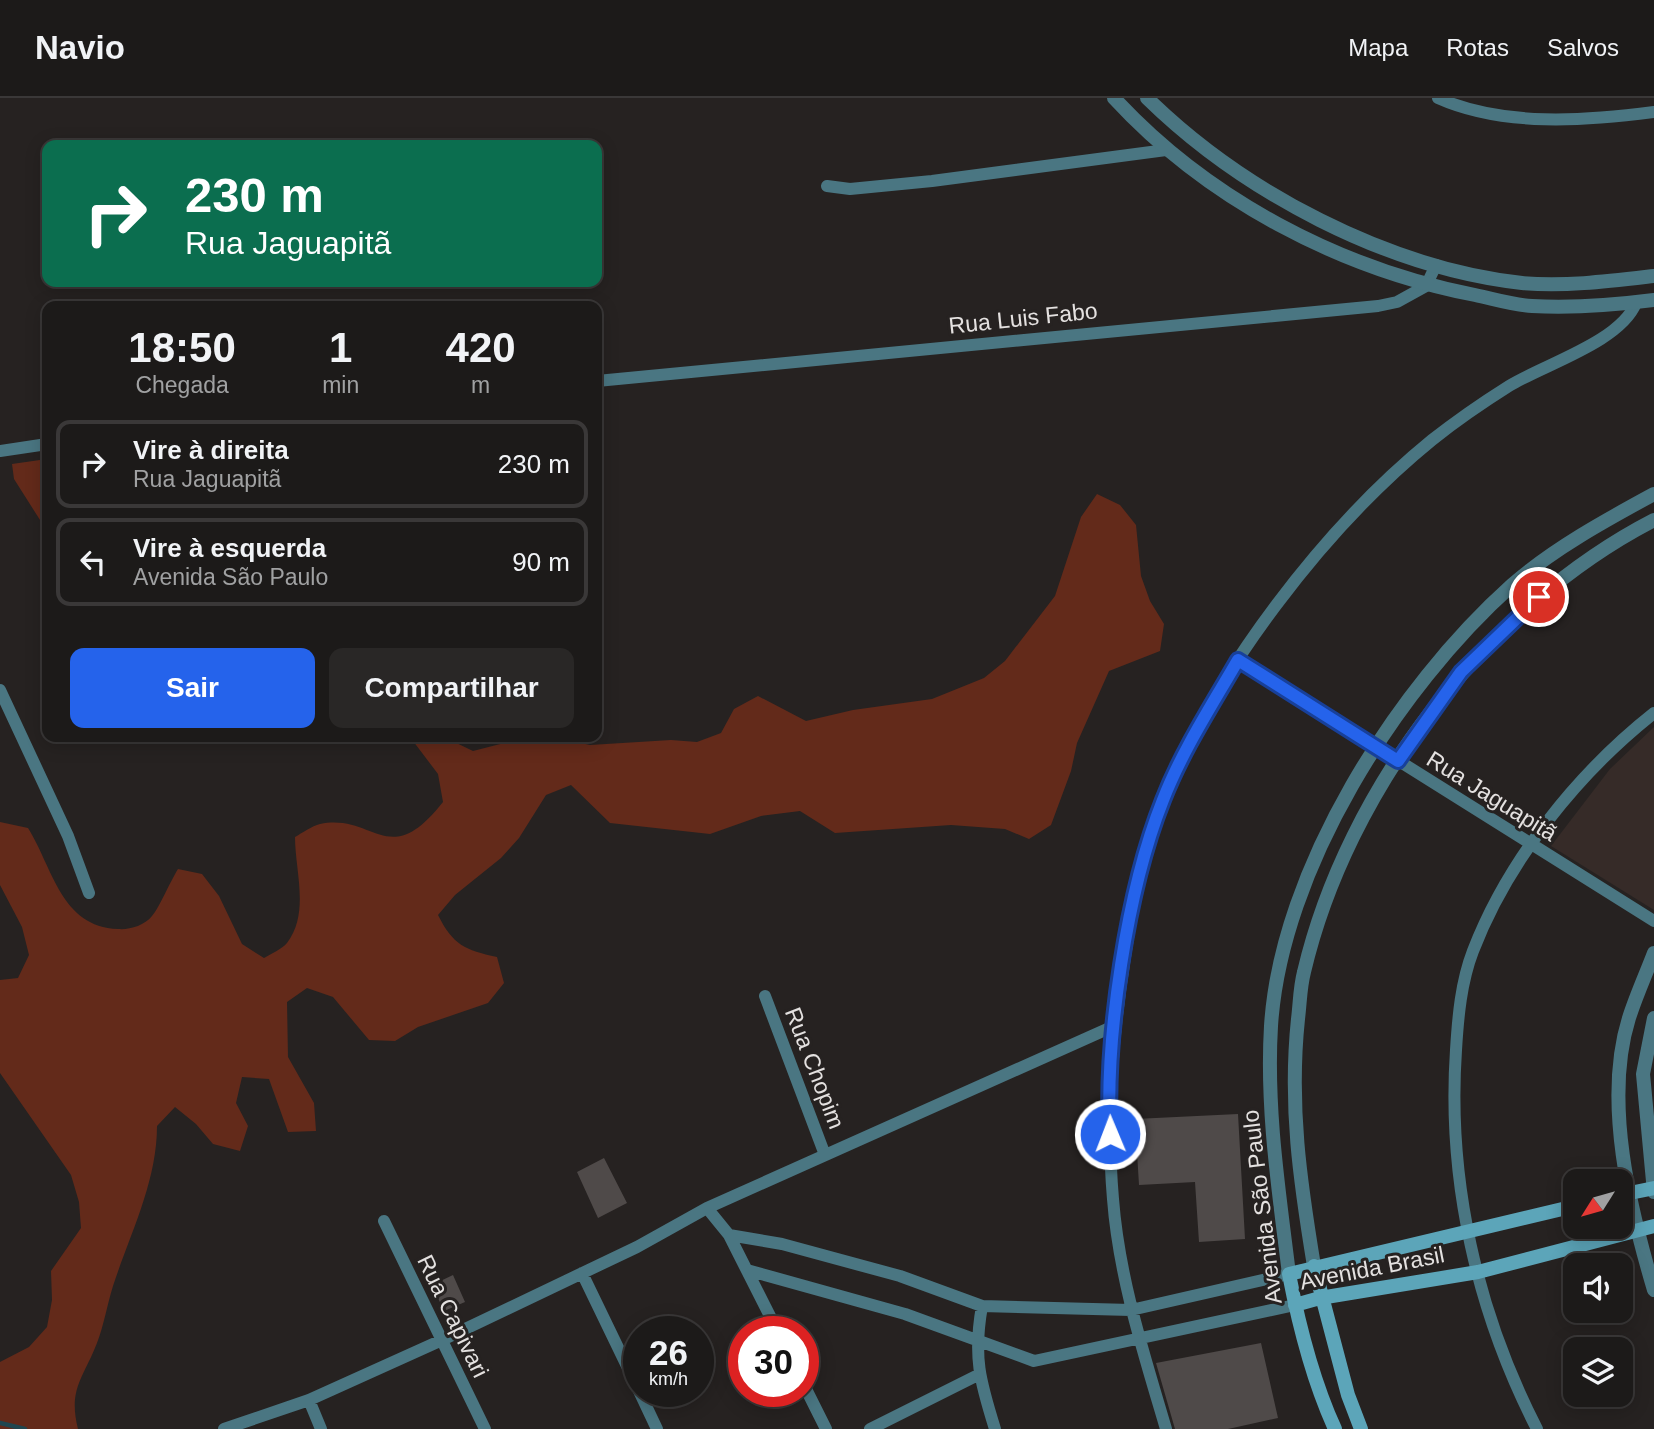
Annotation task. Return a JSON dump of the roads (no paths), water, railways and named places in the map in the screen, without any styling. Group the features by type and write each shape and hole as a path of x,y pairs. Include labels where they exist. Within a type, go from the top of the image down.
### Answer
{"main road":[{"path":"1633,1193 1654,1189"},
{"name":"Avenida Brasil","path":"1289,1274 1563,1209"},
{"name":"Avenida Brasil","path":"1295,1306 1320,1298 1478,1272 1654,1226"},
{"name":"Avenida São Paulo","path":"1314,1266 1320,1298 1348,1395 1361,1429"},
{"name":"Avenida São Paulo","path":"1289,1274 1295,1306 1335,1429"},
{"path":"1325,1405 1348,1395"}],"street":[{"path":"1147,98 1189,137 1250,180 1341,231 1436,265 1522,283 1608,281 1654,276"},
{"path":"1438,98 1512,117 1588,121 1654,112"},
{"path":"1122,101 1166,150 1233,198 1328,250 1426,286 1531,306 1636,303 1654,300"},
{"path":"827,186 850,189 932,181 1166,150"},
{"path":"1426,286 1436,265"},
{"name":"Rua Luis Fabo","path":"602,381 1378,306 1396,302 1426,286"},
{"path":"1166,1429 1131,1310 1113,1202 1109,1112 1114,1026 1134,895 1163,800 1238,660 1275,604 1389,475 1450,425 1511,385 1613,330 1631,315 1636,303"},
{"path":"0,451 42,445"},
{"name":"Avenida São Paulo","path":"1289,1274 1272,1133 1271,1025 1294,915 1316,855 1375,746 1449,649 1513,584 1586,533 1654,494"},
{"name":"Avenida São Paulo","path":"1314,1266 1294,1132 1294,1056 1303,973 1326,898 1360,825 1398,761 1461,672 1518,614 1559,580 1621,537 1654,520"},
{"name":"Rua Jaguapitã","path":"1238,660 1654,922"},
{"path":"0,690 68,836 89,893"},
{"path":"1537,1429 1512,1381 1467,1232 1455,1157 1453,1085 1458,1015 1472,953 1498,896 1528,845 1599,763 1654,713"},
{"path":"1624,1169 1620,1067 1628,1019 1654,953"},
{"name":"Rua Chopim","path":"765,996 825,1154"},
{"path":"1654,1018 1643,1074 1654,1189"},
{"path":"224,1429 309,1400 442,1340 638,1247 707,1208 1114,1026"},
{"path":"1620,1109 1646,1113"},
{"path":"1272,1133 1294,1132"},
{"path":"707,1208 729,1235 770,1316"},
{"path":"1633,1220 1654,1290"},
{"name":"Rua Capivari","path":"384,1221 485,1429"},
{"name":"Avenida Brasil","path":"729,1235 782,1244 900,1276 982,1306 1131,1310 1289,1274"},
{"name":"Avenida Brasil","path":"747,1270 905,1314 976,1339 1005,1353 1034,1361 1295,1306"},
{"path":"582,1273 623,1358"},
{"path":"982,1306 976,1339 978,1375 995,1429"},
{"path":"870,1429 978,1375"},
{"path":"309,1400 321,1429"},
{"path":"647,1407 657,1429"},
{"path":"815,1407 826,1429"}],"waterway":[{"path":"0,1423 25,1429"}]}
